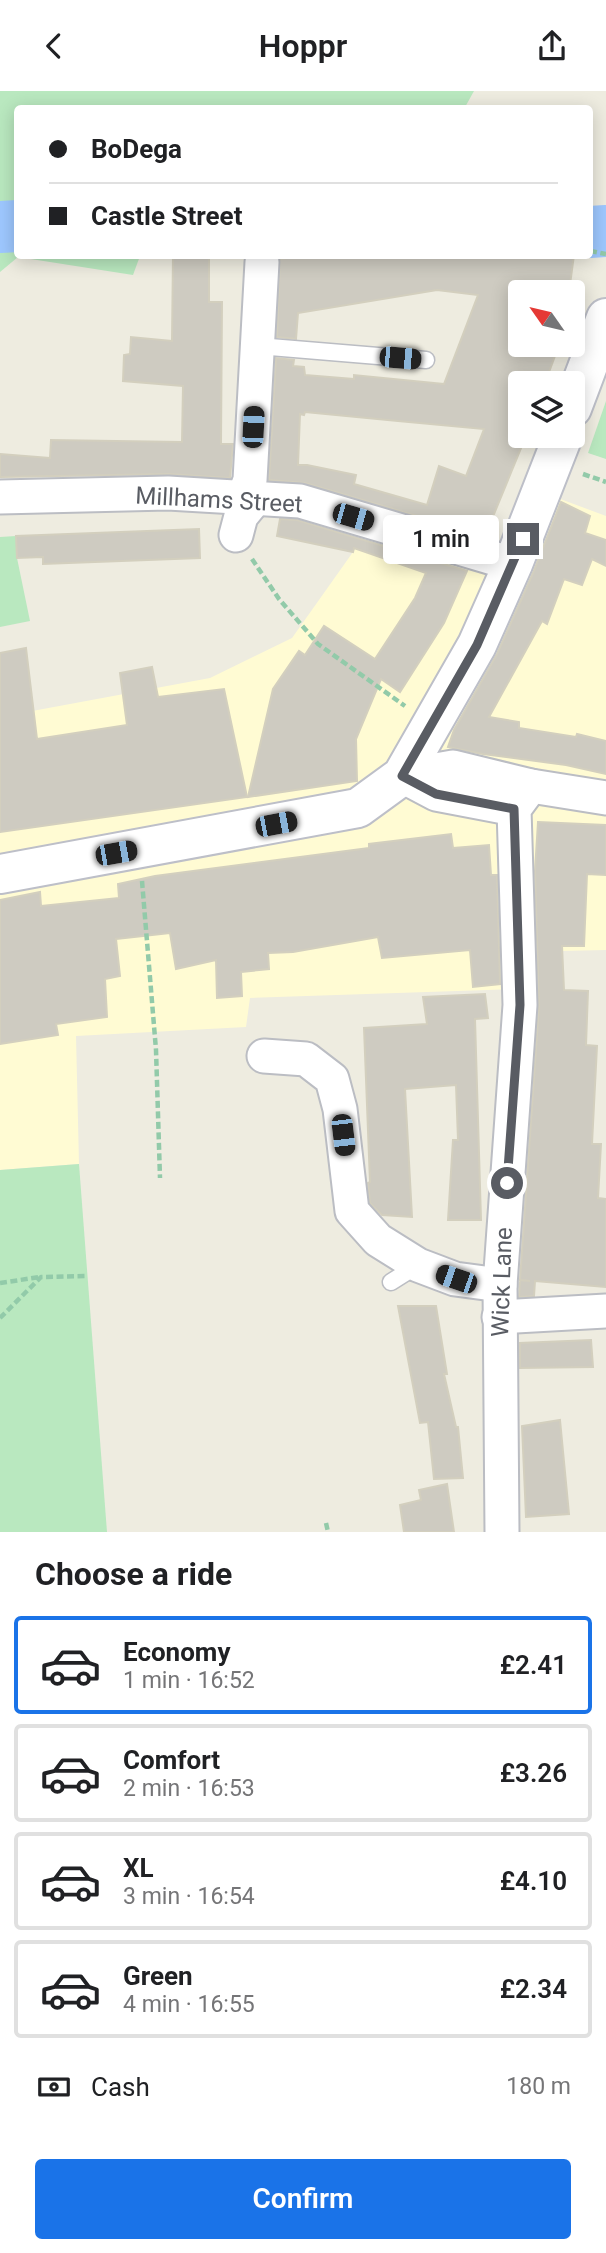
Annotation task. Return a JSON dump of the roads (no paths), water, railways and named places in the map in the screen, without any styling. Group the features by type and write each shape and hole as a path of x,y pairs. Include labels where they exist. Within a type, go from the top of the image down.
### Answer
{"street":[{"path":"236,535 249,499 262,263"},
{"path":"585,374 606,318"},
{"path":"0,874 358,808 402,776 477,645 513,564 557,448"},
{"name":"Millhams Street","path":"0,497 168,493 300,501 513,564"},
{"path":"402,776 436,794 606,798"},
{"name":"Wick Lane","path":"502,1532 499,1301 520,1005 522,797"},
{"path":"264,1056 306,1059 332,1079 340,1109 352,1211 404,1273 456,1279 499,1301 606,1311"}],"lane":[{"path":"258,346 426,360"}],"waterway":[{"path":"0,227 14,226"},
{"path":"593,232 606,231"}]}
